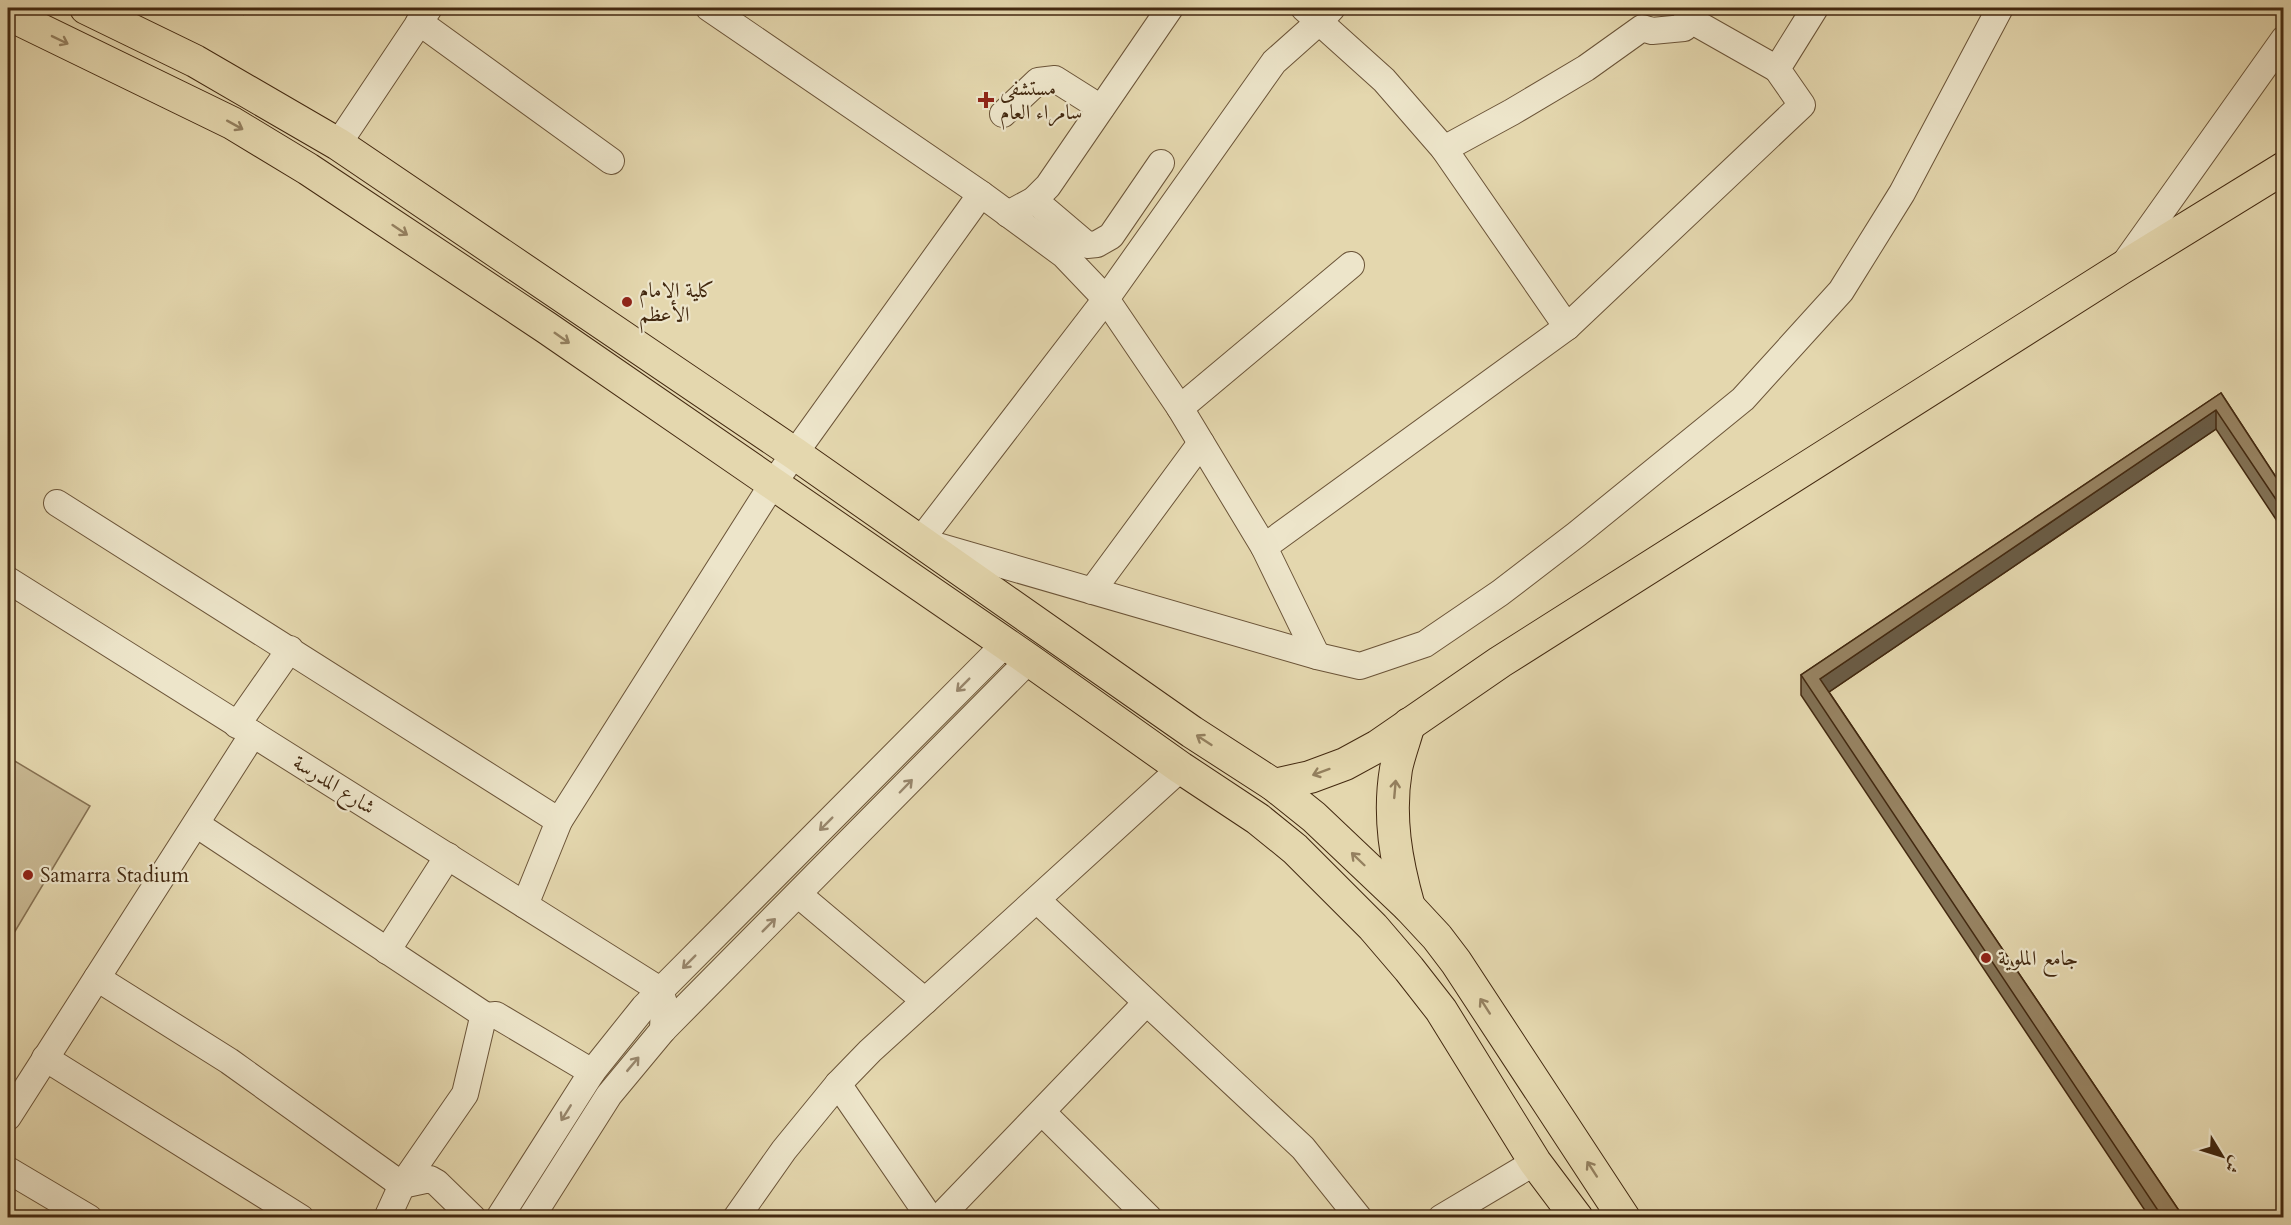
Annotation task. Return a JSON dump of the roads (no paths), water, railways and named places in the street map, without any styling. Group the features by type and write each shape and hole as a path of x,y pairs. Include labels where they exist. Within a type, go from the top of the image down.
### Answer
{"main road":[{"path":"86,8 195,61 338,144 794,453 1192,732 1274,785 1314,817 1410,908 1437,937 1456,962 1624,1218"},
{"path":"8,14 232,123 308,169 547,328 1258,819 1295,849 1373,927 1441,1010 1534,1162 1577,1218"},
{"path":"1274,785 1310,777 1345,764 1378,746 1500,662 2283,168"},
{"path":"1408,724 1396,769 1393,816 1397,863 1410,908"},
{"path":"1504,1112 1540,1090"}],"street":[{"path":"709,8 981,194 1064,255 1106,298 1180,408 1264,547 1317,656"},
{"path":"1008,214 1034,200 1048,186 1170,8"},
{"path":"1777,69 1815,8"},
{"path":"1567,327 1444,149 1384,80 1318,12 1274,62 1106,298 920,541 1317,656 1360,666 1425,644 1500,593 1577,534 1743,399 1841,291 1902,193 2000,8"},
{"path":"1264,547 1567,327 1802,105 1777,69 1690,13 1684,28 1652,31 1641,28 1586,68 1444,149"},
{"path":"338,144 424,15 611,161"},
{"path":"2120,269 2283,39"},
{"path":"1003,114 1038,81 1055,79 1101,108"},
{"path":"1034,200 1087,245 1097,244 1111,236 1161,163"},
{"path":"525,905 559,821 772,485 981,194"},
{"path":"1180,408 1351,265"},
{"path":"1092,591 1201,442"},
{"path":"57,503 559,821"},
{"name":"شارع المدرسة","path":"8,580 660,990"},
{"path":"8,1117 196,824 290,649"},
{"path":"531,1218 609,1095 663,1030 799,895 1017,652"},
{"path":"499,1218 592,1072 615,1041 660,990 1017,652"},
{"path":"748,1211 784,1150 838,1084 870,1051 1181,768"},
{"path":"196,824 486,1016 496,1015 592,1072"},
{"path":"387,951 448,856"},
{"path":"799,895 925,1001"},
{"path":"1037,900 1303,1148 1359,1218"},
{"path":"97,978 229,1061 402,1185 430,1179 473,1218"},
{"path":"660,990 664,1003 663,1030"},
{"path":"939,1218 1146,1003"},
{"path":"387,1218 402,1185 465,1094 482,1022 486,1016"},
{"path":"45,1059 301,1218"},
{"path":"838,1084 930,1218"},
{"path":"1042,1112 1138,1214"},
{"path":"1441,1218 1534,1162"},
{"path":"8,1170 88,1218"}],"place":[{"name":"مستشفى سامراء العام","path":"986,100"},
{"name":"كلية الامام الأعظم","path":"627,302"},
{"name":"Samarra Stadium","path":"28,875"},
{"name":"جامع الملوية","path":"1986,958"}]}
